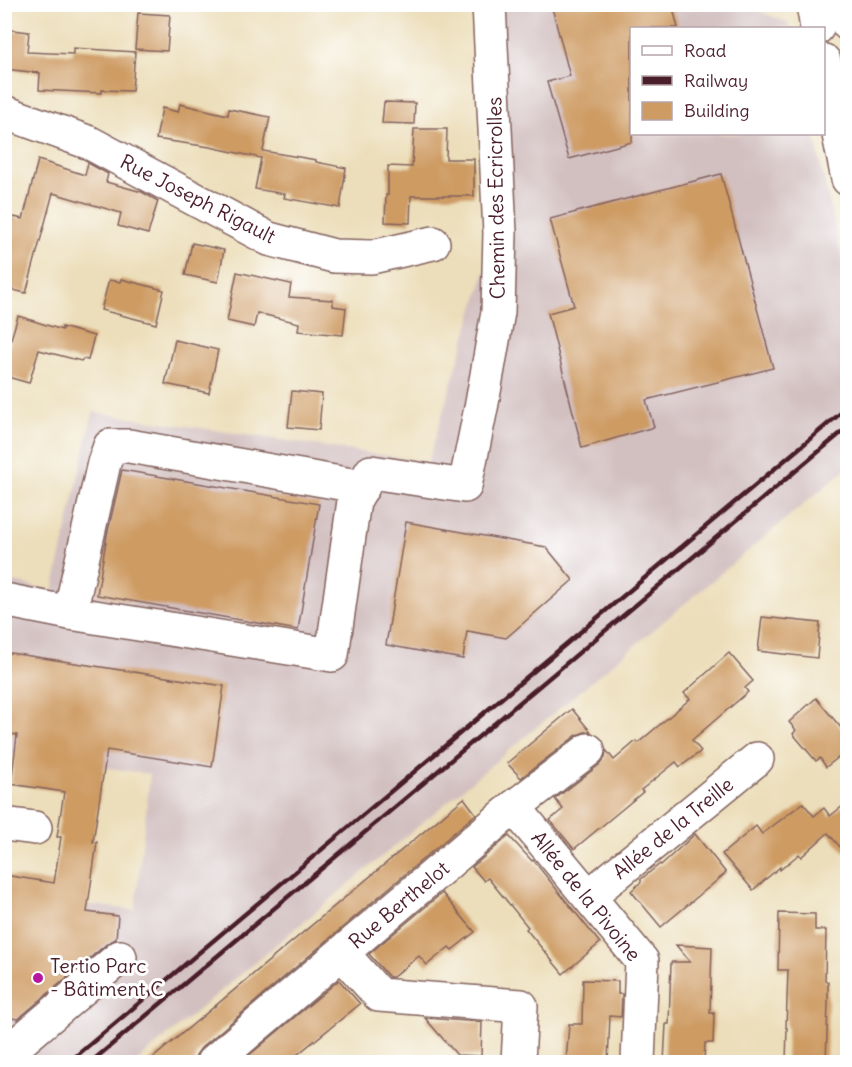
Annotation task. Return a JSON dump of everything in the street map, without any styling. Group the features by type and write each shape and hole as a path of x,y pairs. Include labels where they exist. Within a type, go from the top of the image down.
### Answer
{"street":[{"name":"Chemin des Ecricrolles","path":"363,487 371,472 465,486 498,312 500,233 489,4"},
{"path":"813,4 817,27"},
{"path":"844,4 848,24"},
{"path":"825,66 848,179"},
{"name":"Rue Joseph Rigault","path":"4,112 90,143 269,239 334,255 372,257 434,243"},
{"path":"4,600 70,613 332,655 354,501 363,487 129,446 110,446 104,463 70,613"},
{"name":"Rue Berthelot","path":"213,1062 514,807 588,750"},
{"name":"Allée de la Treille","path":"589,896 757,759"},
{"name":"Allée de la Pivoine","path":"514,807 642,961 638,1062"},
{"path":"342,953 380,995 521,1006 518,1062"},
{"path":"6,1052 120,957"}],"shaded area":[{"path":"476,5 756,5 757,10 788,23 790,27 630,27 630,135 814,135 847,281 847,468 136,1062 5,1062 4,895 135,910 150,774 5,753 5,580 53,591 93,412 428,462 493,245"}],"building":[{"path":"551,4 672,4 678,27 630,27 630,135 632,135 632,142 569,159 547,82 570,76"},
{"path":"138,13 170,15 167,51 135,49"},
{"path":"4,29 29,32 27,52 73,54 73,48 135,52 132,91 102,90 102,93 39,90 40,73 4,69"},
{"path":"384,102 415,103 414,124 382,123"},
{"path":"180,104 228,115 229,109 270,117 263,151 316,160 316,162 346,168 340,208 284,198 285,194 255,189 261,158 156,139 162,108 178,112"},
{"path":"414,129 447,129 446,159 474,159 474,196 411,196 410,223 385,222 388,166 412,167"},
{"path":"38,160 85,175 88,163 108,174 106,182 142,192 158,201 148,234 118,226 121,213 53,193 26,293 4,288 4,251 14,217 23,219"},
{"path":"721,174 773,368 646,400 654,427 582,448 548,313 574,306 550,219"},
{"path":"192,243 224,250 218,282 185,275"},
{"path":"237,272 291,284 289,297 333,300 333,306 346,308 343,335 298,331 299,323 257,313 254,327 227,321"},
{"path":"121,279 164,290 156,324 101,310 109,280 120,282"},
{"path":"18,316 62,330 62,327 94,336 88,360 81,361 39,350 29,383 4,376 4,362"},
{"path":"175,340 218,350 209,393 165,384"},
{"path":"292,391 322,394 319,430 288,427"},
{"path":"122,470 319,504 298,630 97,595 107,535"},
{"path":"406,522 546,547 573,580 506,638 467,631 463,659 386,645"},
{"path":"762,617 820,623 817,658 758,651"},
{"path":"4,652 224,686 212,767 107,750 93,842 97,842 87,912 118,916 116,939 108,943 18,1019 4,1017 4,875 54,883 61,837 57,837 64,792 11,784 17,735 4,733"},
{"path":"729,653 753,681 745,688 748,692 692,740 701,751 680,767 676,762 574,849 550,820 563,809 555,799 599,765 605,758 606,750 614,760 636,741 638,743 690,699 684,693"},
{"path":"816,698 848,736 848,750 826,767 820,758 816,761 793,734 796,730 789,722"},
{"path":"572,709 591,732 577,735 521,778 507,763"},
{"path":"464,798 476,814 201,1048 196,1055 195,1062 148,1062"},
{"path":"848,802 848,856 828,833 801,857 799,854 780,870 780,867 753,890 722,854 756,826 762,834 803,803 814,816 824,808 830,816"},
{"path":"695,834 726,873 661,927 631,891 641,882 641,879 661,865"},
{"path":"509,836 533,860 600,943 563,974 488,878 484,881 472,867"},
{"path":"442,893 475,932 452,950 449,947 427,965 419,956 393,977 389,977 369,954"},
{"path":"779,913 815,914 815,930 826,930 825,981 828,982 828,1003 826,1062 786,1062 788,970 778,970"},
{"path":"676,945 712,947 710,1013 714,1013 713,1043 705,1043 704,1062 664,1062 666,1024 669,1024 671,962 690,962"},
{"path":"339,980 360,1004 288,1062 241,1062"},
{"path":"583,980 618,981 618,994 622,994 621,1017 610,1016 608,1062 566,1062 569,1024 582,1024"},
{"path":"425,1018 482,1022 481,1056 457,1055"}],"railway":[{"path":"69,1062 848,407"},
{"path":"91,1062 848,427"}],"place":[{"name":"Tertio Parc - Bâtiment C","path":"38,978"}]}
